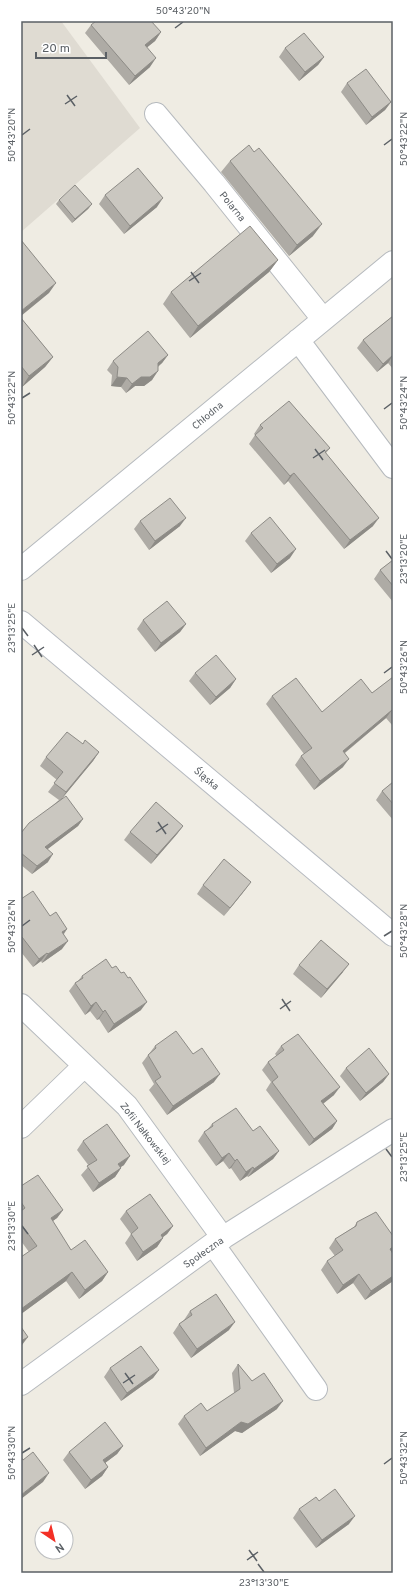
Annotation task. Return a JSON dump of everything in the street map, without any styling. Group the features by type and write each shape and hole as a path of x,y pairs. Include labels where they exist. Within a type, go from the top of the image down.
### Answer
{"street":[{"name":"Polarna","path":"156,114 324,319"},
{"name":"Chłodna","path":"21,569 393,262"},
{"path":"298,340 325,373 393,467"},
{"name":"Śląska","path":"21,622 393,935"},
{"name":"Zofii Nałkowskiej","path":"21,1005 127,1106 316,1389"},
{"path":"21,1127 84,1066"},
{"name":"Społeczna","path":"21,1384 218,1241 393,1130"}],"shaded area":[{"path":"21,21 61,21 140,128 21,232"}],"building":[{"path":"96,21 151,21 161,32 145,45 156,58 135,76 91,25"},
{"path":"304,33 324,57 305,72 285,48"},
{"path":"366,69 391,102 372,117 347,83"},
{"path":"249,145 254,152 259,148 322,224 297,245 230,161"},
{"path":"138,168 163,198 130,226 105,195"},
{"path":"75,185 92,204 75,219 59,200"},
{"path":"250,226 278,260 198,326 171,292"},
{"path":"21,240 56,283 21,311"},
{"path":"393,316 393,355 383,364 363,340"},
{"path":"21,318 53,357 29,376 21,366"},
{"path":"148,331 168,355 158,363 158,371 150,377 141,377 132,384 127,378 117,377 118,367 113,361"},
{"path":"289,401 330,448 325,452 379,518 350,540 294,473 290,476 255,435 263,428 260,425"},
{"path":"170,498 186,518 155,541 140,521"},
{"path":"270,517 296,549 277,564 251,533"},
{"path":"393,560 393,586 380,570"},
{"path":"167,601 186,624 161,643 143,620"},
{"path":"216,655 236,679 216,697 195,673"},
{"path":"393,677 393,711 392,710 343,751 349,759 320,781 301,756 312,748 272,696 296,678 322,712 361,679 372,693"},
{"path":"67,732 83,744 85,740 99,752 66,792 54,783 63,772 46,757"},
{"path":"393,782 393,804 382,791"},
{"path":"66,796 83,819 45,847 53,854 37,866 21,853 21,833 29,823"},
{"path":"156,802 183,826 157,855 130,832"},
{"path":"224,859 251,882 230,908 203,885"},
{"path":"33,891 50,916 56,912 67,929 62,932 68,941 39,959 21,937 21,899"},
{"path":"321,940 349,964 327,989 299,965"},
{"path":"106,959 112,968 116,966 121,973 124,972 128,978 130,977 147,1002 114,1024 105,1010 103,1012 96,1002 91,1006 75,983 83,978 82,976"},
{"path":"176,1031 193,1054 202,1048 220,1074 173,1106 155,1081 161,1077 148,1055 156,1048 155,1046"},
{"path":"298,1034 340,1087 321,1101 337,1121 314,1139 272,1082 278,1077 268,1062 284,1050 281,1046"},
{"path":"369,1048 389,1074 366,1093 346,1068"},
{"path":"236,1108 253,1131 260,1126 279,1151 254,1169 253,1167 246,1172 237,1159 235,1161 229,1153 222,1158 204,1132 213,1126 212,1124"},
{"path":"107,1124 130,1156 118,1164 121,1168 99,1183 87,1166 97,1160 83,1141"},
{"path":"38,1175 63,1210 51,1218 71,1250 85,1240 108,1272 85,1290 72,1272 21,1309 21,1257 37,1246 21,1224 21,1211 25,1208 21,1202 21,1186"},
{"path":"150,1194 173,1226 161,1235 163,1238 143,1252 131,1234 138,1228 126,1211"},
{"path":"376,1212 393,1236 393,1247 390,1249 393,1254 393,1276 371,1291 359,1274 343,1285 327,1261 343,1250 335,1239 356,1226 357,1222"},
{"path":"216,1294 235,1322 197,1349 179,1324 192,1315 190,1311"},
{"path":"21,1327 28,1337 21,1341"},
{"path":"141,1346 159,1370 127,1393 110,1368"},
{"path":"238,1364 252,1381 264,1373 283,1401 248,1424 241,1422 206,1448 184,1416 201,1403 207,1411 240,1389"},
{"path":"105,1422 123,1446 103,1460 108,1467 91,1480 69,1452"},
{"path":"33,1452 49,1473 21,1495 21,1457 23,1460"},
{"path":"335,1489 355,1516 322,1540 299,1509 316,1497 319,1501"}]}
